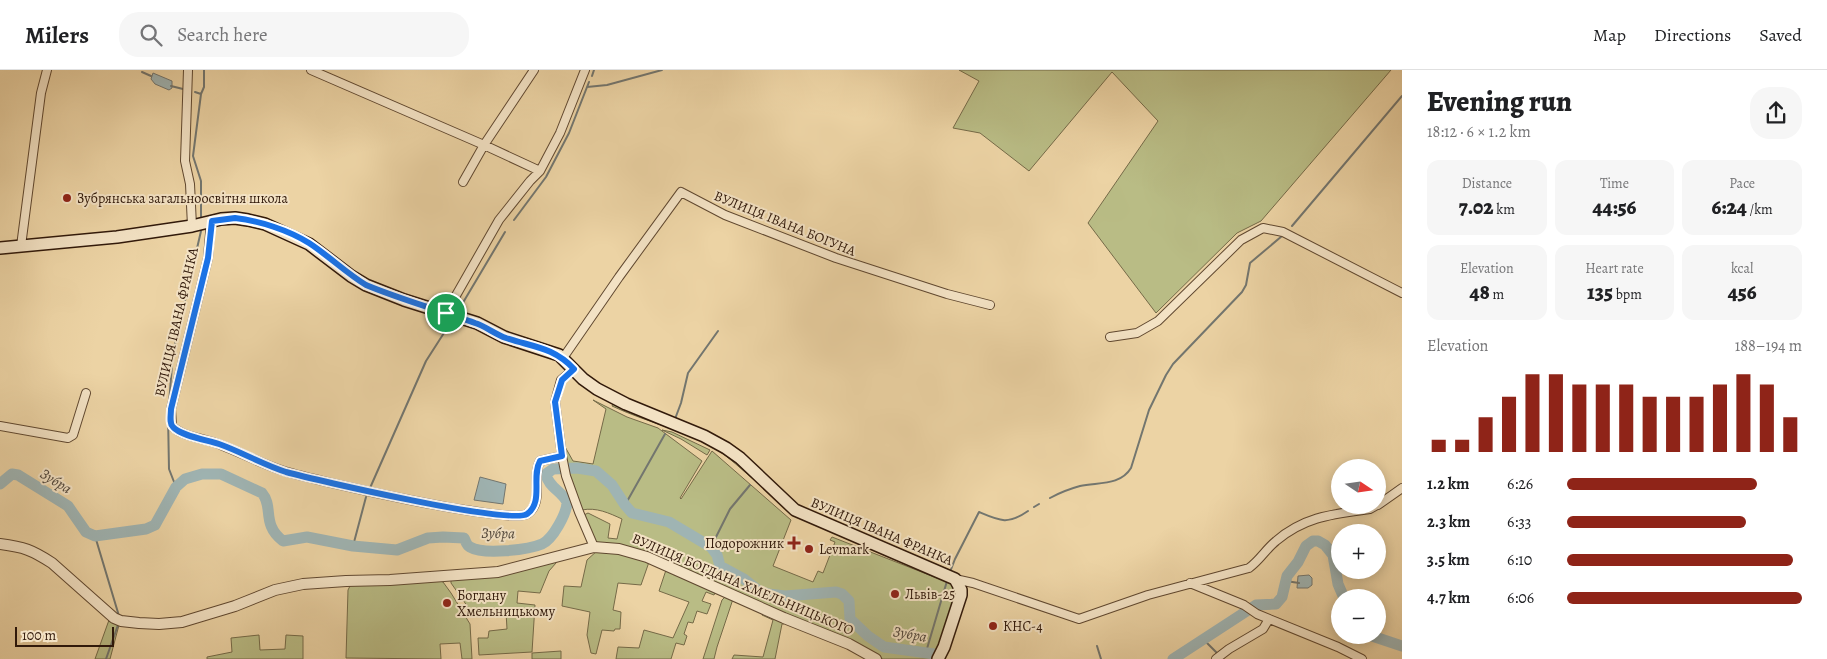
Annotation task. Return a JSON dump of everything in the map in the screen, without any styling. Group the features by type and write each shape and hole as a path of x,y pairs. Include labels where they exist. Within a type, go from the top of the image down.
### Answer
{"main road":[{"name":"ВУЛИЦЯ ІВАНА ФРАНКА","path":"0,248 100,239 235,218 248,220 286,232 309,244 366,285 476,323 504,337 549,351 563,358 591,385 613,398 721,445 740,458 795,510 955,579"},
{"path":"939,656 961,595 962,590 955,579"}],"street":[{"path":"21,246 40,93 47,70"},
{"path":"188,70 185,161 190,184 192,226"},
{"path":"311,70 540,171"},
{"path":"463,182 484,145 534,70"},
{"path":"446,313 499,220 540,171 560,133 585,70"},
{"name":"ВУЛИЦЯ ІВАНА БОГУНА","path":"563,358 619,277 682,192 725,214 836,258 947,294 990,305"},
{"name":"ВУЛИЦЯ ІВАНА ФРАНКА","path":"212,221 208,258 171,409 172,426 180,432 220,444 256,462 286,472 372,492 473,512 523,516 532,509 535,502 537,492 536,471 540,461 563,459"},
{"path":"1110,337 1137,334 1158,322 1241,240 1263,228 1283,232 1402,293"},
{"path":"574,369 562,380 555,402 566,476 594,547"},
{"path":"0,426 68,438 73,435 86,393"},
{"name":"ВУЛИЦЯ ІВАНА ФРАНКА","path":"1386,499 1402,488"},
{"name":"ВУЛИЦЯ ІВАНА ФРАНКА","path":"955,579 973,583 1079,619 1148,595 1249,568 1276,541 1304,523 1319,516 1334,514"},
{"name":"ВУЛИЦЯ БОГДАНА ХМЕЛЬНИЦЬКОГО","path":"0,544 17,545 41,556 57,567 114,618 121,621 159,624 182,622 205,616 275,590 303,584 498,572 594,547 614,548 647,557 784,618 849,644 876,659"},
{"path":"1190,583 1244,605 1257,614 1338,647 1362,659"},
{"path":"1216,659 1263,629 1269,619"}],"green space":[{"path":"959,70 1391,70 1261,221 1237,233 1156,313 1088,223 1158,121 1112,72 1029,171 980,133 953,128 979,81"},
{"path":"593,400 627,417 658,428 702,461 681,499 712,451 791,520 773,566 813,582 818,571 823,573 835,542 830,540 832,537 951,582 956,593 934,659 883,659 825,631 599,544 594,540 584,515 588,513 610,524 608,538 617,539 622,519 597,510 582,510 566,466 564,445 573,461 593,464 606,409"},
{"path":"614,402 706,440 755,476 753,479 726,456 704,442 612,406"},
{"path":"662,430 672,432 710,450 707,455"},
{"path":"598,550 606,550 649,562 641,585 618,583 613,610 621,612 620,629 615,629 614,631 602,630 596,654 591,653 587,635 590,612 562,606 564,586 581,587 587,560"},
{"path":"555,560 556,563 549,571 540,593 518,591 517,603 535,605 532,652 479,655 478,638 488,638 489,631 507,629 506,612 470,610 451,583 451,580"},
{"path":"666,570 716,591 714,595 706,592 702,601 711,604 707,614 697,611 693,623 688,622 684,634 687,636 684,645 676,643 671,659 616,659 618,647 639,648 644,630 673,638 689,602 659,591"},
{"path":"438,580 443,582 451,593 470,624 472,659 462,659 460,643 440,644 441,659 346,658 348,590 351,584"},
{"path":"725,597 733,599 714,659 703,659 722,600"},
{"path":"763,612 784,622 775,659 732,659 734,655 763,657 773,620 762,615"},
{"path":"109,620 119,625 110,659 95,659"},
{"path":"259,635 260,650 285,649 286,635 303,636 303,659 207,659 207,657 232,652 231,638"},
{"path":"561,651 561,659 532,659 532,653"}],"shaded area":[{"path":"153,73 172,81 172,88 169,90 155,84 151,79"},
{"path":"480,477 506,484 503,504 474,500"},
{"path":"1309,575 1312,578 1312,585 1308,588 1297,588 1298,576"}],"waterway":[{"path":"201,219 201,181 193,156 201,94 204,87 204,70"},
{"path":"592,76 594,70"},
{"path":"587,87 607,85 662,70"},
{"path":"142,72 151,76"},
{"path":"514,220 546,177 569,133 589,82"},
{"path":"171,86 183,89"},
{"path":"195,92 201,94"},
{"path":"1292,226 1402,96"},
{"path":"169,403 173,353 201,231"},
{"path":"458,311 505,232"},
{"path":"1050,498 1080,486 1115,481 1126,474 1131,468 1149,410 1173,364 1242,292 1246,285 1250,263 1282,236"},
{"path":"370,488 426,361 451,322"},
{"path":"675,419 688,373 718,331"},
{"path":"168,415 169,469 176,487"},
{"path":"625,505 665,434"},
{"name":"Зубра","path":"0,484 12,474 18,475 68,506 86,532 95,536 146,529 155,525 176,487 185,479 202,474 221,474 262,493 267,504 272,528 283,541 307,537 353,546 397,550 428,538 443,537 464,538 470,547 485,551 495,551 516,550 542,544 551,537 559,525 567,502 552,486 546,474 553,469 577,468 596,471 612,485 632,513 669,522 711,547 717,555 720,566 744,579 759,591 785,596 836,592 842,594 849,601 850,619 868,636 884,647 934,654"},
{"path":"711,547 730,509 750,485"},
{"path":"353,546 366,497"},
{"path":"1034,507 1039,504"},
{"path":"950,572 979,512 993,518 1009,520 1028,511"},
{"path":"95,536 119,616"},
{"name":"Зубра","path":"1173,659 1256,605 1276,604 1282,597 1287,576 1298,562 1306,546 1313,541 1318,541 1325,545 1333,555 1340,589"},
{"path":"926,652 947,581"},
{"path":"1286,581 1299,583"},
{"path":"106,659 118,625"},
{"path":"1204,640 1219,655"},
{"name":"Зубра","path":"1386,641 1402,646"},
{"path":"1097,646 1101,659"}],"place":[{"name":"Зубрянська загальноосвітня школа","path":"67,198"},
{"name":"Подорожник","path":"794,543"},
{"name":"Levmark","path":"809,549"},
{"name":"Львів-25","path":"895,594"},
{"name":"Богдану Хмельницькому","path":"447,603"},
{"name":"КНС-4","path":"993,626"}],"route":[{"path":"235,218 265,224 286,232 309,244 366,285 446,313 476,323 504,337 559,355 574,369 562,380 555,402 562,456 540,461 536,471 537,492 535,502 532,509 523,516 473,512 372,492 286,472 262,464 220,444 180,432 172,426 171,409 208,258 212,221 235,218"}]}
